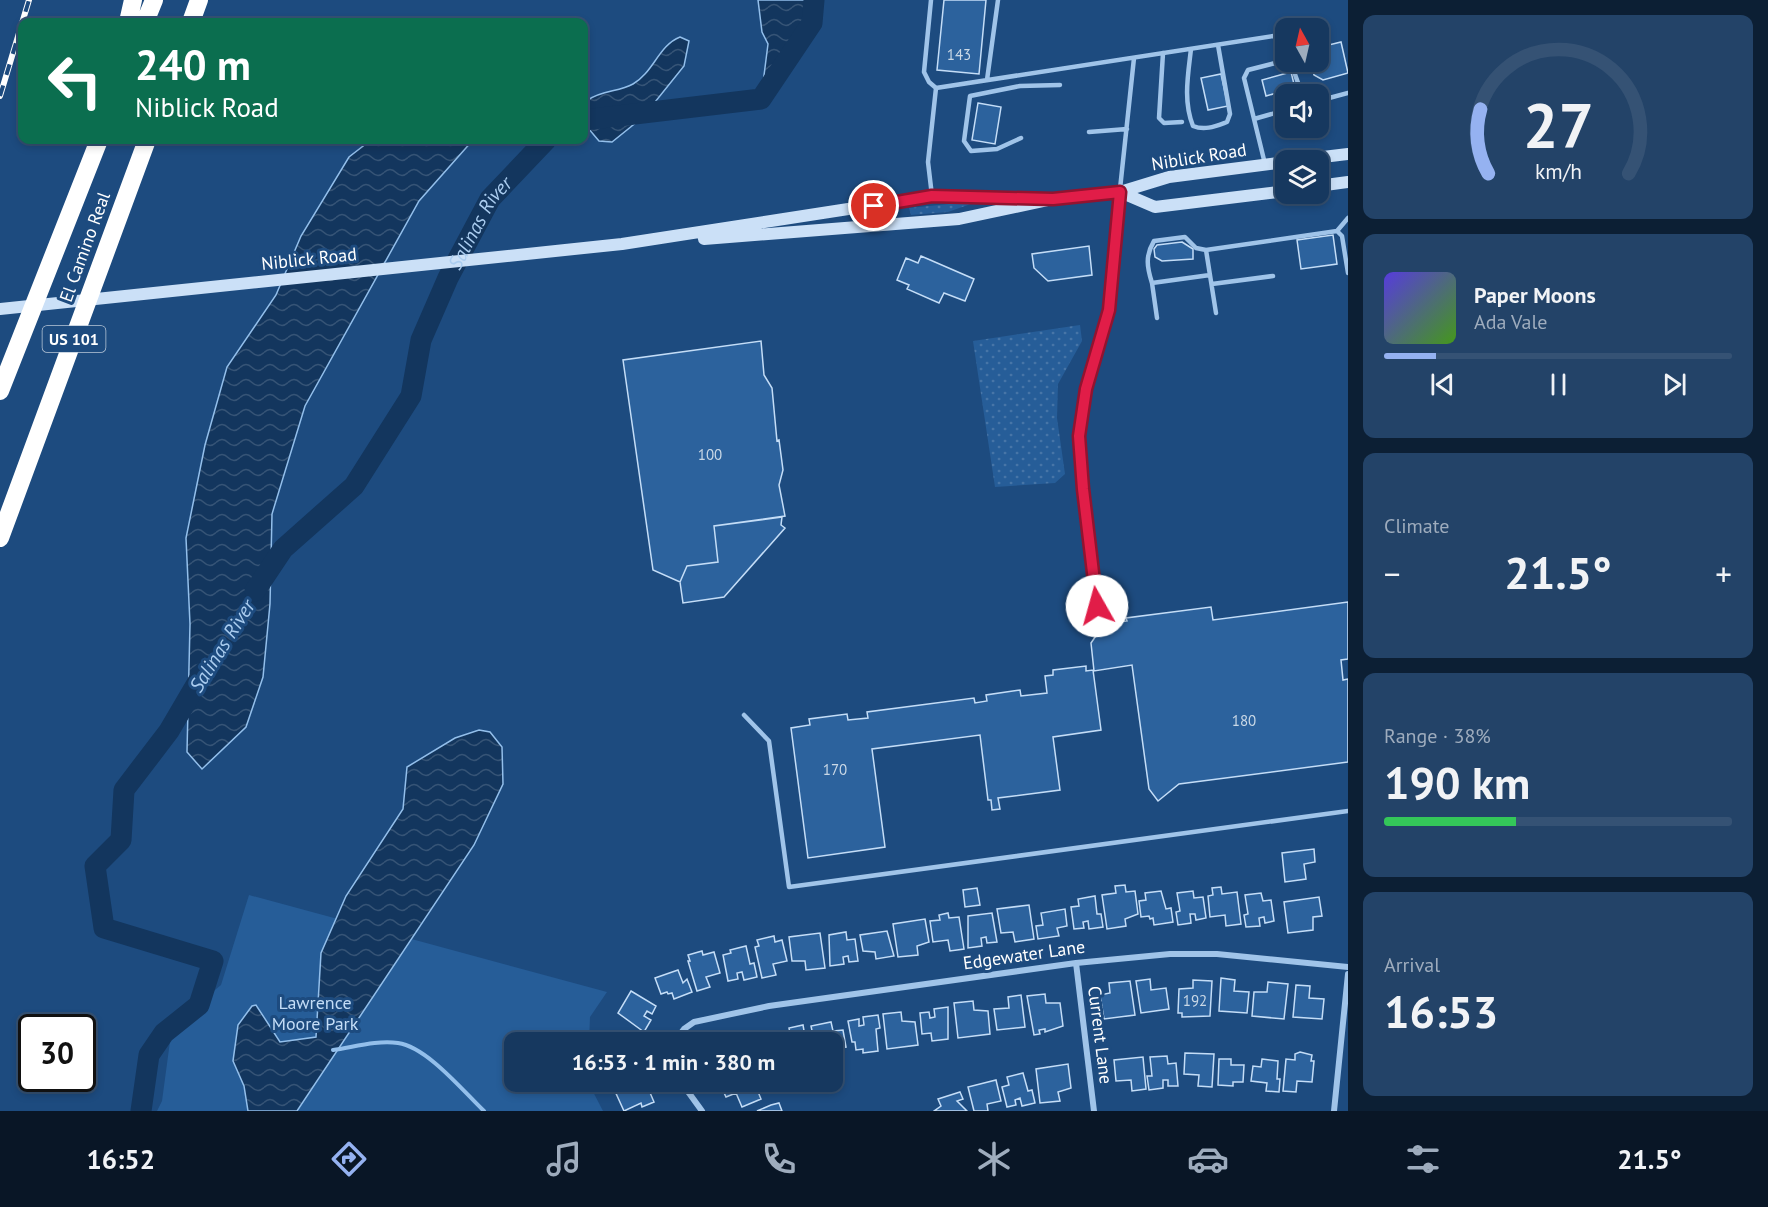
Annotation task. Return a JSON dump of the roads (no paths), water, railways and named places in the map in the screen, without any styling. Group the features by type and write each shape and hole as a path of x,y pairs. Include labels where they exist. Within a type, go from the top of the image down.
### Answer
{"highway":[{"path":"129,18 133,0"},
{"path":"147,18 154,0"},
{"path":"193,18 200,0"},
{"path":"52,261 90,144"},
{"name":"El Camino Real","path":"0,391 97,144"},
{"name":"El Camino Real","path":"0,538 146,144"}],"main road":[{"path":"1329,156 1348,154"},
{"name":"Niblick Road","path":"0,309 622,244 959,219 1053,199 1120,192 1169,177 1275,164"},
{"path":"1329,185 1348,182"},
{"name":"Niblick Road","path":"1120,192 1155,207 1275,192"},
{"name":"Niblick Road","path":"622,244 932,196 1053,199"}],"street":[{"path":"1097,606 1079,436 1086,389 1109,310 1120,192"},
{"name":"Edgewater Lane","path":"682,1032 694,1022 769,1006 1076,963 1170,954 1216,954 1348,967"},
{"name":"Current Lane","path":"1076,963 1094,1111"},
{"path":"1334,1111 1348,974"},
{"path":"688,1092 702,1111"}],"lane":[{"path":"931,0 924,72 929,82 936,88 1275,36"},
{"path":"987,80 998,0"},
{"path":"1191,49 1186,92 1190,117 1193,126 1200,129 1213,128 1227,122 1230,114 1218,45"},
{"path":"1163,53 1159,118 1164,123 1182,122"},
{"path":"1120,192 1134,58"},
{"path":"1265,165 1245,73 1275,63"},
{"path":"1021,138 997,150 971,151 964,141 970,96 1020,86 1060,85"},
{"path":"932,196 928,162 936,88"},
{"path":"1329,98 1348,93"},
{"path":"1254,119 1275,113"},
{"path":"1089,132 1127,129"},
{"path":"1157,318 1147,265 1148,252 1154,241 1185,237 1196,248 1206,250 1336,231 1348,218"},
{"path":"1336,231 1342,236 1348,273"},
{"path":"1206,250 1216,313"},
{"path":"1152,283 1210,275"},
{"path":"1212,284 1273,276"},
{"path":"744,716 769,741 789,887 1348,811"}],"water":[{"path":"758,0 814,0 812,23 761,99 768,44 762,32"},
{"path":"680,37 689,41 684,66 643,117 612,142 599,141 588,128 588,100 599,94 633,84 646,73 667,46"},
{"path":"366,144 469,144 419,201 305,406 272,514 270,604 263,677 246,727 202,769 187,752 190,624 186,538 205,445 227,367 276,295 301,236 349,157"},
{"path":"479,730 490,732 502,747 503,784 474,845 297,1111 248,1111 244,1086 233,1061 238,1025 252,1006 256,1005 280,1042 316,1037 321,953 346,896 403,809 407,767 455,738"}],"waterway":[{"name":"Salinas River","path":"588,120 761,99 812,23 814,0"},
{"name":"Salinas River","path":"255,591 283,549 354,486 411,396 421,340 448,278 490,199 542,144"},
{"name":"Salinas River","path":"141,1111 149,1055 164,1033 199,1005 213,961 104,928 95,866 121,840 124,790 169,731 203,673"},
{"path":"333,1050 382,1042 409,1046 421,1052 444,1071 484,1111"}],"railway":[{"path":"24,18 29,0"},
{"path":"0,96 18,36"}],"park label":[{"name":"Lawrence Moore Park","path":"315,1013"}]}
